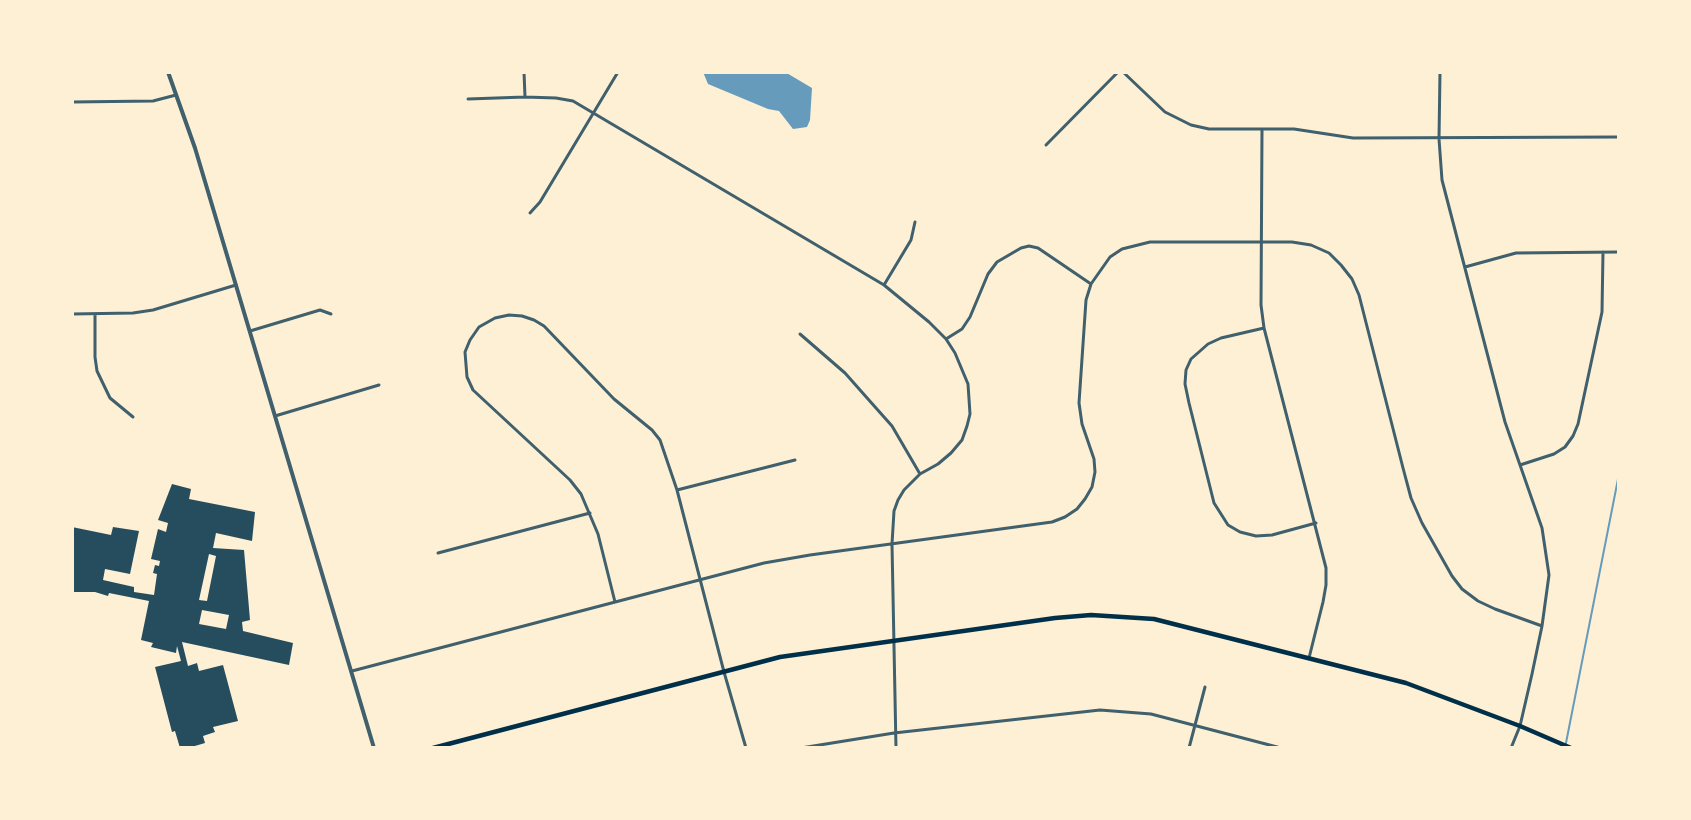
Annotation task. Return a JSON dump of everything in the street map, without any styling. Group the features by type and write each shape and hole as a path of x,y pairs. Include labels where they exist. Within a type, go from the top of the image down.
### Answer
{"main road":[{"path":"434,748 780,657 1055,618 1091,615 1154,619 1406,683 1571,748"}],"street":[{"path":"168,72 195,148 374,748"},
{"path":"524,72 525,98"},
{"path":"530,213 540,202 618,72"},
{"path":"1046,146 1118,72"},
{"path":"1123,72 1165,112 1191,125 1227,130 1294,129 1353,138 1619,137"},
{"path":"1440,72 1439,139 1442,180 1505,422 1542,528 1549,575 1542,626 1520,726 1511,748"},
{"path":"72,102 153,100 176,95"},
{"path":"468,99 556,98 573,101 884,285 946,339 962,365 968,384 970,414 962,440 938,464 920,474 898,500 894,511 892,544 896,748"},
{"path":"1262,129 1260,291 1264,328 1326,568 1326,585 1309,658"},
{"path":"884,285 911,240 915,222"},
{"path":"352,671 700,579 810,555 1052,522 1065,517 1077,509 1085,499 1092,487 1095,472 1094,459 1082,424 1079,385 1086,300 1091,284 1110,257 1122,249 1150,242 1292,242 1311,245 1329,253 1352,279 1359,296 1411,498 1422,523 1452,576 1462,589 1478,601 1542,626"},
{"path":"946,339 962,329 970,317 988,274 998,262 1021,248 1029,246 1038,248 1091,284"},
{"path":"1520,465 1554,454 1565,447 1578,424 1602,312 1603,252"},
{"path":"1465,267 1516,253 1619,252"},
{"path":"72,314 153,310 236,285"},
{"path":"250,331 320,310 331,314"},
{"path":"95,314 97,371 110,398 133,417"},
{"path":"615,602 598,534 581,495 570,480 473,390 467,377 465,352 470,340 478,327 495,318 508,315 522,316 544,326 614,399 652,430 665,450 746,748"},
{"path":"1264,328 1221,338 1208,344 1191,359 1186,370 1185,384 1214,503 1228,525 1240,532 1256,536 1272,535 1316,523"},
{"path":"800,334 837,366 892,426 920,474"},
{"path":"276,416 379,385"},
{"path":"677,490 795,460"},
{"path":"438,553 590,513"},
{"path":"1189,748 1205,687"},
{"path":"801,748 894,733 1100,710 1151,714 1281,748"}],"water":[{"path":"703,72 785,72 812,88 810,120 807,127 793,129 779,111 768,109 708,84"}],"building":[{"path":"172,484 191,489 189,499 255,512 252,541 216,533 213,548 244,550 250,620 242,622 243,631 293,643 289,665 182,642 188,666 197,663 199,671 223,665 238,721 213,727 215,732 203,736 205,743 188,748 180,748 175,731 172,732 155,667 181,661 177,646 176,653 151,647 153,643 141,640 149,601 109,593 108,596 95,592 72,592 72,527 111,535 113,527 139,531 130,574 105,569 103,580 134,587 134,592 154,595 157,574 153,573 155,565 159,566 160,561 151,559 158,529 166,532 168,523 158,520","holes":["209,554 216,556 207,601 199,600","202,610 229,615 226,629 199,624"]}],"waterway":[{"path":"1565,748 1619,474"}]}
